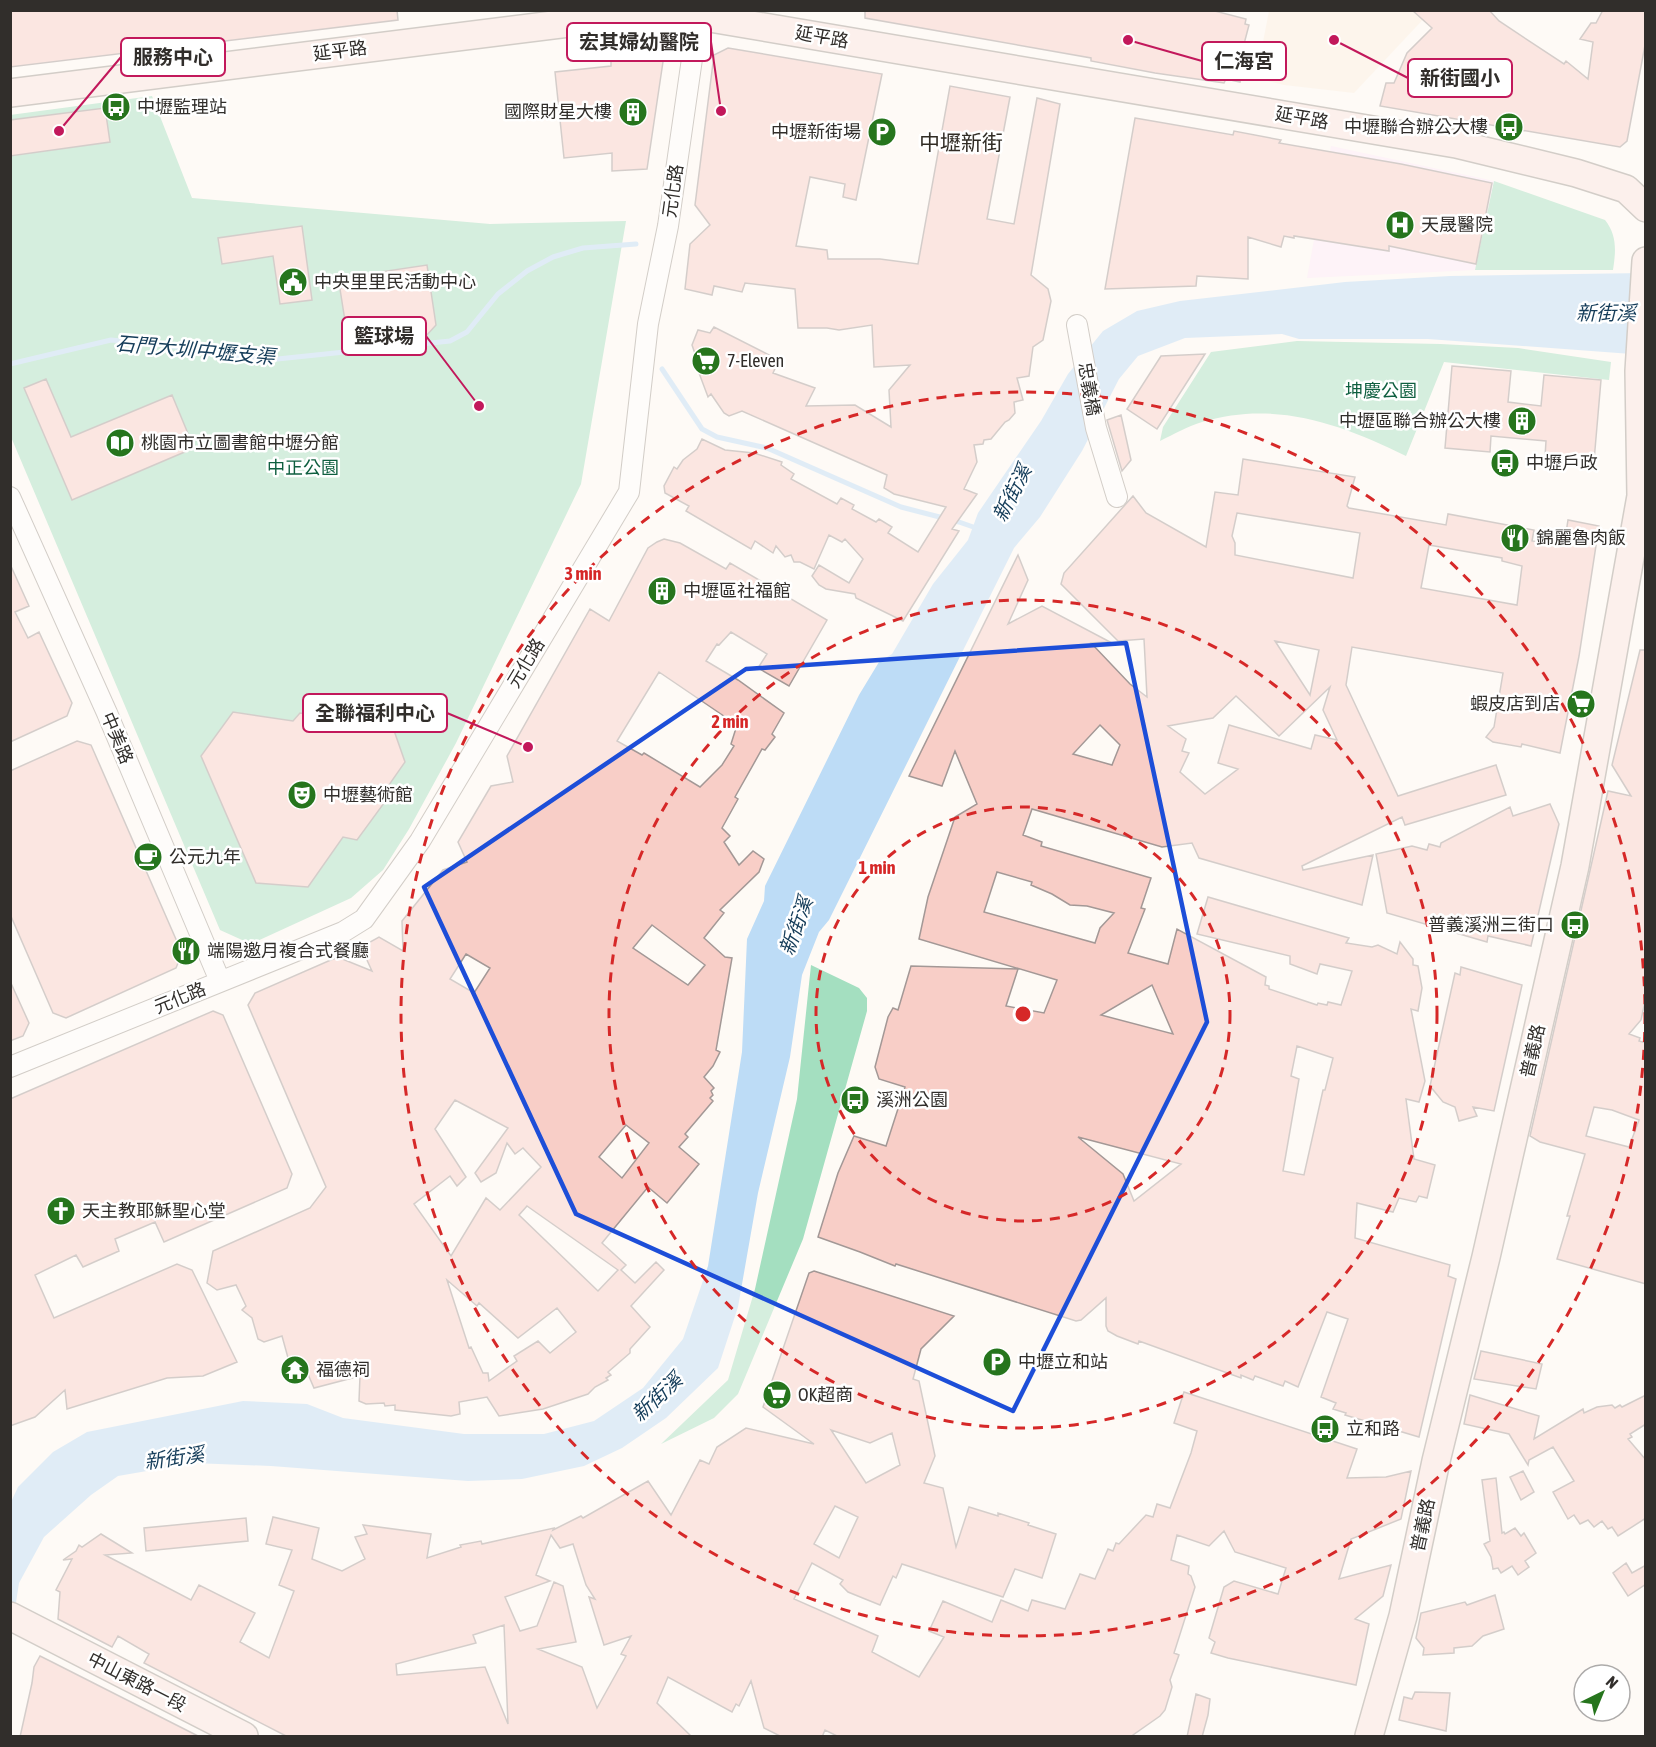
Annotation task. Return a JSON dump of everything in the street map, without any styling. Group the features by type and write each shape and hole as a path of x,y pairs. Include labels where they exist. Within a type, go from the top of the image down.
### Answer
{"main road":[{"name":"延平路","path":"10,93 641,14 698,14 1456,144 1636,187 1646,208"},
{"name":"普義路","path":"1369,1735 1403,1616 1436,1461 1489,1247 1575,866 1644,498 1640,357 1645,264"},
{"name":"中山東路一段","path":"21,1621 244,1737"}],"street":[{"name":"元化路","path":"10,1067 343,932 364,919 420,841 629,492 648,324 668,226 698,14"},
{"name":"忠義橋","path":"1077,326 1096,428 1117,497"},
{"name":"中美路","path":"10,497 107,713 220,981"}],"highlighted area":[{"path":"1126,643 1207,1022 1013,1411 576,1214 424,887 746,669"}],"shaded area":[{"path":"1269,11 1431,11 1354,93 1284,85 1256,78"},
{"name":"天晟醫院","path":"1331,146 1494,181 1475,270 1307,278"}],"green space":[{"name":"中正公園","path":"152,96 192,198 490,224 626,221 581,484 456,743 409,829 383,870 351,898 251,944 220,930 11,437 10,115"},
{"path":"1494,181 1605,220 1612,231 1615,243 1613,270 1475,270"},
{"name":"坤慶公園","path":"1297,341 1518,348 1611,362 1609,380 1444,362 1406,456 1332,425 1281,415 1229,416 1197,424 1160,441 1163,427 1211,352"},
{"path":"811,965 859,988 867,998 867,1011 803,1239 738,1394 714,1418 661,1444 728,1380 755,1289 797,1099"}],"water":[{"name":"新街溪","path":"1645,273 1645,355 1428,339 1299,339 1282,334 1185,338 1138,356 1119,379 1082,451 1040,517 1014,548 829,920 819,932 802,975 790,1057 758,1193 738,1307 718,1368 666,1418 622,1448 584,1466 522,1479 468,1481 271,1466 193,1463 118,1476 91,1495 44,1537 19,1583 11,1635 11,1502 18,1487 53,1452 87,1432 243,1401 307,1404 343,1418 464,1434 544,1434 594,1421 643,1388 683,1339 708,1266 742,1052 747,939 764,901 765,886 859,695 879,662 892,654 933,584 968,540 978,513 1041,421 1068,374 1103,331 1137,311 1180,301 1345,282 1450,276"}],"building":[{"path":"10,10 397,10 398,20 10,67"},
{"path":"865,10 1211,10 1246,19 1245,24 1249,25 1244,44 1261,48 1254,76 1242,74 1240,82 1226,79 1224,83 1155,73 1091,61 1091,58 865,18"},
{"path":"1412,10 1489,10 1499,21 1564,64 1566,61 1588,79 1593,42 1580,39 1591,23 1596,23 1603,10 1646,10 1646,40 1627,141 1620,147 1380,106 1386,83 1394,83 1407,53 1432,28"},
{"path":"652,37 664,55 647,169 612,171 612,153 564,158 555,72 611,66 611,46"},
{"path":"728,48 882,74 856,200 843,197 845,184 810,177 796,246 827,250 828,259 880,259 918,264 950,86 1010,97 987,219 1014,224 1037,98 1060,104 1031,275 1048,289 1051,301 1043,340 1033,347 1029,376 1017,378 1023,400 1014,402 1015,413 991,439 984,440 983,444 974,445 977,462 964,489 977,494 952,529 959,531 903,621 856,598 855,594 826,589 819,585 812,576 819,565 849,583 863,559 845,539 842,542 829,535 814,569 800,562 794,562 791,555 785,557 776,546 773,553 755,541 751,549 686,511 689,506 665,493 664,486 674,467 677,469 683,460 697,449 702,439 725,450 754,453 782,462 781,465 794,474 791,479 837,504 841,498 854,505 852,509 876,522 879,519 892,527 888,533 918,552 946,507 894,494 884,488 887,475 742,411 729,416 724,413 711,394 708,397 692,345 698,330 710,333 714,327 779,360 773,373 815,388 806,406 855,405 891,427 889,390 910,365 874,367 872,325 839,330 798,328 795,289 745,283 742,292 714,286 712,295 685,289 690,244 710,225 695,205 714,55"},
{"path":"105,108 110,142 10,156 10,120"},
{"path":"1135,118 1233,135 1234,131 1281,140 1279,143 1401,164 1492,183 1476,264 1389,246 1389,251 1284,236 1281,247 1248,237 1248,279 1197,276 1196,286 1105,289"},
{"name":"中央里里民活動中心","path":"302,226 312,300 280,304 273,256 222,264 218,238"},
{"path":"427,265 436,325 426,336 418,341 353,345 348,340 340,289 347,281 346,277"},
{"path":"1205,354 1157,429 1127,409 1161,356"},
{"name":"中壢區聯合辦公大樓","path":"1452,366 1511,371 1508,402 1541,406 1544,375 1601,380 1594,461 1545,457 1546,441 1491,436 1490,452 1445,448"},
{"name":"桃園市立圖書館中壢分館","path":"46,379 71,437 172,395 194,448 72,500 24,388"},
{"path":"1121,415 1131,460 1122,471 1107,420"},
{"path":"1243,459 1355,477 1347,506 1349,508 1446,525 1448,514 1534,530 1532,541 1564,546 1568,520 1599,526 1579,656 1560,753 1522,744 1521,747 1493,742 1486,737 1494,727 1503,673 1352,647 1346,685 1398,796 1496,765 1506,795 1405,825 1402,817 1302,866 1303,870 1373,855 1362,905 1199,858 1192,843 1162,847 1032,809 1023,835 1042,842 1041,846 1151,878 1141,908 1145,909 1128,953 1168,964 1177,929 1266,977 1265,985 1269,986 1269,989 1317,1005 1318,1003 1327,1005 1328,1002 1341,1005 1352,971 1320,964 1317,974 1290,964 1290,956 1197,934 1208,897 1349,938 1346,943 1372,947 1378,945 1397,954 1400,942 1413,959 1413,965 1418,966 1422,988 1418,1011 1411,1009 1425,1081 1419,1102 1406,1099 1414,1159 1435,1165 1427,1198 1419,1196 1416,1202 1399,1198 1393,1212 1357,1203 1355,1238 1450,1265 1448,1276 1456,1279 1419,1437 1345,1415 1346,1413 1333,1409 1336,1403 1321,1397 1348,1319 1327,1312 1298,1387 1285,1381 1283,1386 1255,1376 1253,1380 1241,1375 1241,1378 1139,1341 1138,1344 1117,1336 1108,1331 1106,1326 1106,1298 1081,1320 1076,1321 896,1264 895,1266 818,1237 838,1173 854,1136 886,1146 905,1087 879,1079 875,1067 888,1017 893,1008 898,1010 911,966 1018,969 1006,1006 1044,1013 1057,980 919,939 928,897 955,817 977,804 955,751 942,786 909,776 1018,555 1028,580 1008,624 1042,606 1110,642 1091,643 1130,684 1147,697 1144,639 1118,641 1061,584 1064,573 1133,496 1146,513 1206,547 1215,492 1238,495","holes":["1237,513 1360,533 1353,578 1235,555 1235,543 1232,536","1429,545 1502,558 1502,561 1522,566 1517,605 1421,588","1275,641 1319,650 1310,695","1330,687 1323,710 1337,740 1315,735 1311,749 1229,725 1218,763 1238,769 1205,794 1180,772 1189,753 1182,751 1186,739 1168,726 1213,718 1236,696 1279,736","1100,725 1120,745 1112,765 1073,754","997,872 1032,882 1031,885 1070,905 1087,906 1114,913 1100,928 1095,943 984,912","1152,985 1173,1034 1101,1015","1297,1046 1333,1058 1325,1090 1323,1090 1304,1175 1283,1171 1299,1079 1291,1076","1078,1137 1181,1164 1134,1201 1123,1174"]},
{"path":"664,539 680,543 726,569 730,563 827,620 789,686 758,668 767,654 731,632 719,645 717,644 706,661 738,680 784,713 772,734 775,737 765,750 762,749 735,797 738,799 722,828 730,836 724,842 739,865 753,851 764,859 759,872 720,910 724,913 704,938 725,957 732,958 716,1050 720,1052 704,1077 714,1088 710,1098 713,1101 685,1134 688,1137 679,1147 699,1164 667,1203 648,1187 602,1243 626,1265 621,1270 635,1283 656,1262 664,1270 631,1306 650,1327 630,1349 630,1353 608,1372 611,1375 606,1378 608,1380 588,1394 543,1409 499,1416 487,1397 459,1402 460,1414 451,1416 395,1410 395,1405 366,1404 359,1401 360,1376 314,1388 307,1372 292,1378 287,1365 290,1365 282,1336 264,1342 258,1339 252,1318 242,1310 246,1306 236,1285 217,1290 207,1283 213,1251 310,1208 326,1187 248,1005 255,993 333,959 340,958 372,971 361,947 379,937 403,951 402,921 443,870 467,862 458,842 491,786 513,782 507,756 590,609 609,621 648,548","holes":["659,672 737,725 731,744 734,746 722,765 700,787 644,753 642,755 617,741","652,925 705,965 688,985 633,948","466,954 490,968 474,993 450,979","455,1100 508,1128 475,1173 481,1182 496,1173 507,1143 515,1154 523,1148 541,1167 500,1210 486,1198 451,1256 414,1204 450,1176 457,1186 466,1177 435,1129","626,1125 649,1143 622,1178 599,1157","527,1206 618,1270 598,1291 519,1215","447,1280 477,1306 479,1303 518,1338 557,1308 576,1332 550,1353 538,1341 514,1356 517,1361 489,1381 488,1373 483,1373 471,1347 469,1348"]},
{"path":"10,564 29,606 15,612 28,638 39,632 72,703 67,716 10,742"},
{"path":"1640,650 1646,650 1646,997 1641,1020 1629,1034 1646,1043 1646,1284 1557,1259 1585,1154 1540,1142 1530,1136 1608,791 1631,796 1612,765","holes":["1594,1107 1612,1110 1639,1120 1629,1147 1586,1136"]},
{"name":"中壢藝術館","path":"334,711 391,722 405,762 384,792 387,799 357,840 343,837 308,887 256,883 201,756 233,712 293,721 300,713 329,716"},
{"path":"77,741 91,745 182,953 176,968 66,1018 53,1013 10,914 10,771"},
{"path":"1550,804 1559,824 1531,946 1488,936 1487,942 1387,913 1376,854 1412,846 1427,850 1429,844 1440,847 1441,843 1510,807 1513,816"},
{"path":"1461,967 1522,985 1494,1111 1473,1107 1477,1116 1459,1121 1455,1107 1443,1102 1430,1086 1455,973 1460,975"},
{"path":"10,981 29,1023 23,1036 10,1041"},
{"path":"213,1011 223,1015 292,1174 287,1188 164,1242 155,1222 115,1239 119,1251 83,1267 76,1255 35,1275 54,1318 177,1264 192,1270 237,1362 203,1376 167,1378 67,1409 65,1390 35,1417 10,1426 10,1099"},
{"path":"814,1271 954,1316 921,1349 913,1379 919,1381 935,1456 924,1483 943,1488 956,1547 969,1507 998,1516 998,1513 1056,1534 1042,1578 1015,1569 1003,1597 902,1564 896,1578 893,1576 880,1605 848,1592 840,1584 843,1580 812,1563 794,1599 878,1636 872,1652 919,1677 944,1637 929,1631 943,1601 992,1622 1001,1600 1028,1611 1032,1600 1065,1609 1080,1574 1095,1579 1108,1549 1113,1551 1116,1543 1119,1544 1146,1515 1153,1517 1157,1504 1170,1508 1197,1431 1174,1423 1184,1392 1357,1449 1347,1478 1386,1477 1411,1471 1401,1519 1351,1539 1339,1579 1391,1565 1383,1596 1355,1619 1369,1624 1356,1685 1211,1653 1215,1642 1209,1638 1224,1587 1234,1581 1278,1594 1286,1568 1235,1552 1224,1531 1209,1546 1177,1535 1171,1560 1189,1566 1188,1574 1195,1587 1174,1653 1179,1655 1170,1680 1172,1687 1165,1710 1160,1716 1130,1737 839,1737 825,1730 822,1737 782,1737 764,1728 751,1681 739,1706 736,1704 732,1712 668,1677 657,1703 692,1737 288,1737 144,1663 149,1654 118,1636 112,1647 58,1619 60,1592 56,1590 72,1559 63,1560 76,1551 79,1545 82,1547 101,1534 132,1553 105,1555 191,1600 199,1585 255,1613 240,1642 269,1658 294,1591 279,1585 292,1550 266,1544 273,1517 319,1528 312,1559 342,1571 365,1559 355,1537 367,1534 363,1525 431,1534 427,1558 461,1547 460,1545 481,1541 482,1544 554,1528 553,1530 581,1516 583,1518 648,1481 671,1515 700,1460 709,1464 717,1447 746,1428 814,1444 763,1407 809,1273","holes":["831,1430 870,1443 892,1433 900,1465 866,1483","835,1506 858,1517 839,1558 814,1544","551,1535 560,1548 573,1544 586,1585 595,1599 589,1597 604,1645 631,1636 621,1654 626,1656 597,1708 582,1667 538,1649 576,1642 563,1586 554,1582 537,1626 520,1631 505,1597 550,1581 536,1575","504,1625 508,1724 485,1667 397,1675 396,1664 476,1643 473,1635"]},
{"path":"1481,1351 1542,1364 1536,1389 1474,1379"},
{"path":"1470,1395 1539,1416 1534,1439 1583,1409 1584,1413 1597,1407 1612,1405 1615,1408 1620,1405 1622,1407 1646,1395 1646,1424 1630,1434 1632,1437 1628,1439 1646,1460 1646,1518 1618,1536 1612,1527 1608,1529 1602,1521 1594,1527 1588,1520 1580,1524 1574,1515 1568,1519 1553,1492 1574,1481 1553,1447 1529,1460 1528,1465 1509,1434 1464,1424"},
{"path":"1523,1471 1534,1492 1521,1500 1510,1477"},
{"path":"1496,1478 1502,1533 1505,1534 1515,1528 1521,1536 1524,1533 1536,1553 1525,1561 1529,1567 1518,1575 1512,1566 1501,1573 1498,1568 1493,1569 1491,1557 1484,1544 1490,1541 1482,1480"},
{"path":"246,1518 248,1541 146,1551 144,1528"},
{"path":"1626,1563 1632,1573 1646,1565 1646,1584 1628,1596 1613,1573"},
{"path":"1495,1595 1504,1629 1483,1636 1472,1646 1454,1648 1454,1653 1423,1655 1424,1648 1416,1638 1421,1613 1465,1602 1467,1605"},
{"path":"40,1656 200,1737 20,1737 34,1667"},
{"path":"1415,1692 1450,1693 1446,1731 1399,1720 1404,1697 1412,1699"},
{"path":"1196,1694 1210,1699 1208,1715 1202,1737 1187,1737"}],"waterway":[{"name":"石門大圳中壢支渠","path":"10,364 111,340 268,360 450,341 467,332 498,294 527,271 553,257 583,248 636,244"},
{"path":"662,369 702,429 717,437 767,448 901,507 979,529"}],"place":[{"name":"仁海宮","path":"1128,40"},
{"name":"新街國小","path":"1334,40"},
{"name":"中壢監理站","path":"116,107"},
{"name":"宏其婦幼醫院","path":"721,111"},
{"name":"國際財星大樓","path":"633,112"},
{"name":"中壢聯合辦公大樓","path":"1509,127"},
{"name":"服務中心","path":"59,131"},
{"name":"中壢新街場","path":"882,132"},
{"name":"天晟醫院","path":"1400,225"},
{"name":"中央里里民活動中心","path":"293,282"},
{"name":"7-Eleven","path":"706,361"},
{"name":"籃球場","path":"479,406"},
{"name":"中壢區聯合辦公大樓","path":"1522,421"},
{"name":"桃園市立圖書館中壢分館","path":"120,443"},
{"name":"中壢戶政","path":"1505,463"},
{"name":"錦麗魯肉飯","path":"1515,538"},
{"name":"中壢區社福館","path":"662,591"},
{"name":"蝦皮店到店","path":"1581,704"},
{"name":"全聯福利中心","path":"528,747"},
{"name":"中壢藝術館","path":"302,795"},
{"name":"公元九年","path":"148,857"},
{"name":"普義溪洲三街口","path":"1575,925"},
{"name":"端陽邀月複合式餐廳","path":"186,951"},
{"name":"溪洲公園","path":"855,1100"},
{"name":"天主教耶穌聖心堂","path":"61,1211"},
{"name":"中壢立和站","path":"997,1362"},
{"name":"福德祠","path":"295,1370"},
{"name":"OK超商","path":"777,1395"},
{"name":"立和路","path":"1325,1429"}],"district":[{"name":"中壢新街","path":"961,143"}]}
